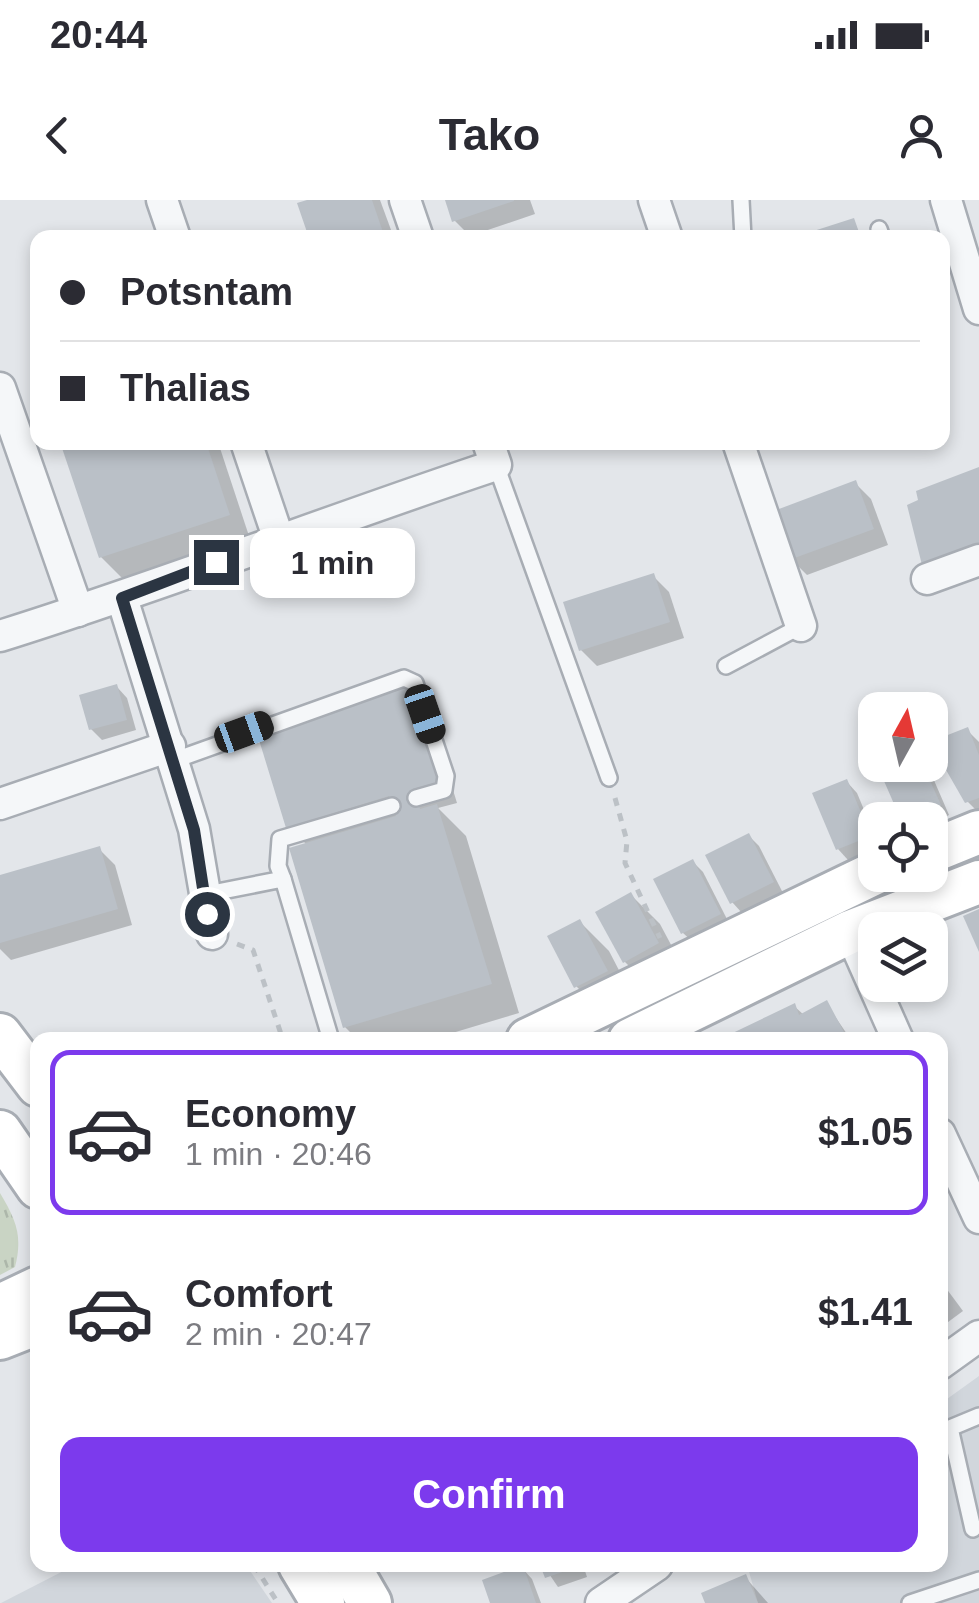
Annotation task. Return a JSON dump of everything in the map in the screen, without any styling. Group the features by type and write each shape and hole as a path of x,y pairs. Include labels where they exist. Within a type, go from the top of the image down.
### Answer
{"main road":[{"path":"948,845 979,832"},
{"path":"544,1032 858,881"},
{"path":"646,1032 850,932 979,882"},
{"path":"0,1035 30,1074"},
{"path":"0,1132 30,1175"},
{"path":"0,1306 30,1292"},
{"path":"0,1338 30,1326"},
{"path":"304,1572 323,1603"},
{"path":"352,1572 370,1603"}],"street":[{"path":"162,200 172,230"},
{"path":"405,200 415,230"},
{"path":"654,200 664,230"},
{"path":"946,200 979,308"},
{"path":"0,388 78,612"},
{"path":"249,450 278,537"},
{"path":"741,450 801,626"},
{"path":"0,636 122,598 492,454"},
{"path":"927,579 979,560"},
{"path":"122,598 194,830 202,895 212,934"},
{"path":"0,804 172,753"},
{"path":"850,932 894,1032"},
{"path":"948,1151 979,1218"},
{"path":"948,1358 979,1336"},
{"path":"601,1603 650,1581"}],"lane":[{"path":"741,200 743,230"},
{"path":"492,454 609,778"},
{"path":"726,666 801,626"},
{"path":"172,753 404,678 415,683 446,776 444,790 416,798"},
{"path":"329,1032 278,866 280,839 392,806"},
{"path":"202,895 283,879"},
{"path":"972,1529 950,1428 979,1416"},
{"path":"910,1603 979,1580"}],"path":[{"path":"609,778 628,841 625,862 674,968"},
{"path":"212,934 253,950 280,1032"},
{"path":"258,1572 278,1603"}],"shaded area":[{"path":"979,1376 979,1603 758,1603 749,1572 948,1572 948,1398"},
{"path":"61,1572 251,1572 272,1603 1,1603"}],"green space":[{"path":"0,1193 14,1220 18,1246 15,1267 0,1275"}],"building":[{"path":"372,200 382,230 306,230 297,203"},
{"path":"445,200 514,200 514,201 452,222"},
{"path":"854,218 858,230 817,230"},
{"path":"63,450 209,450 230,515 99,558"},
{"path":"979,467 979,546 922,565 907,505 918,500 916,491"},
{"path":"856,480 874,529 789,560 771,512"},
{"path":"654,573 670,622 579,651 563,602"},
{"path":"117,684 127,720 89,730 79,695"},
{"path":"408,684 438,782 413,789 420,809 437,804 492,984 343,1028 289,848 396,816 389,796 286,828 256,730"},
{"path":"968,727 979,755 979,798 965,803 948,773 948,735"},
{"path":"847,779 858,805 858,841 836,850 812,793"},
{"path":"884,782 931,782 940,802 893,802"},
{"path":"749,833 774,882 730,904 705,855"},
{"path":"100,846 118,909 0,943 0,875"},
{"path":"693,859 721,914 681,934 653,879"},
{"path":"631,892 659,943 623,963 595,912"},
{"path":"979,909 979,952 963,916"},
{"path":"580,919 608,971 574,988 547,936"},
{"path":"827,1000 844,1032 735,1032 795,1003 799,1015"},
{"path":"504,1572 525,1572 536,1603 490,1603 482,1580"},
{"path":"746,1574 758,1603 705,1603 701,1593"}],"route":[{"path":"207,914 194,830 122,598 216,562"}]}
